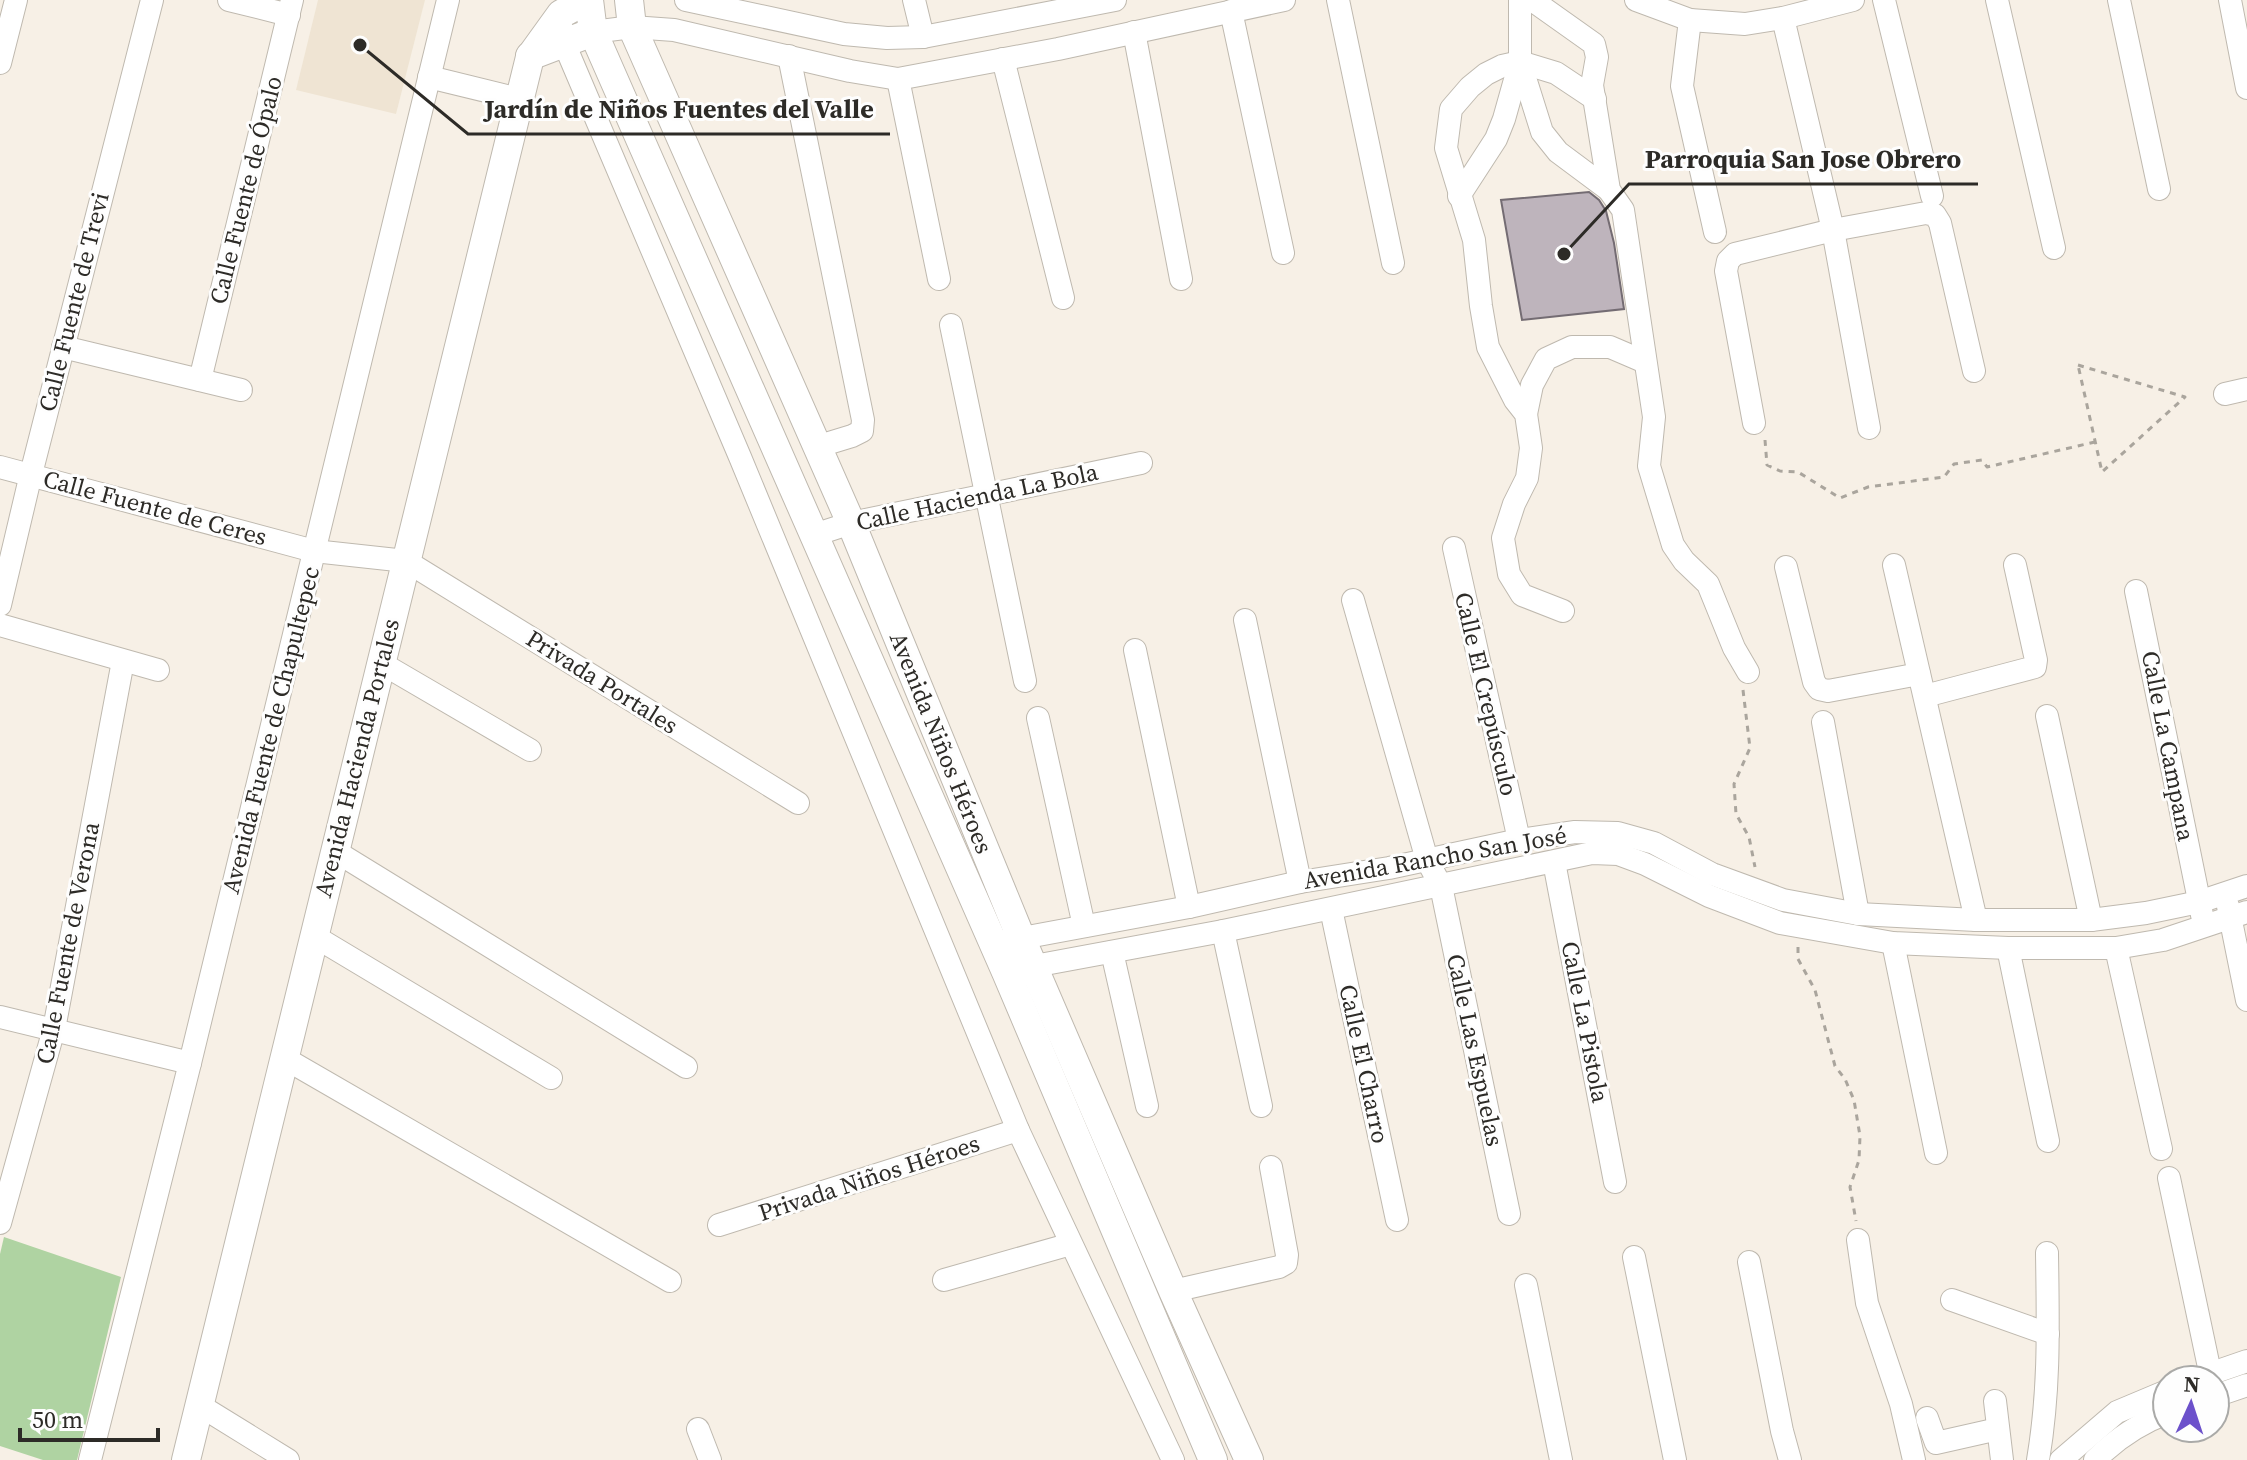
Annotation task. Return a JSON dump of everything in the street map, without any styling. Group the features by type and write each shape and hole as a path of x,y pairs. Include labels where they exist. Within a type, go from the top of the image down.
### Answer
{"main road":[{"name":"Avenida Hacienda Portales","path":"187,1459 530,57 560,7 588,0"},
{"name":"Avenida Niños Héroes","path":"588,0 593,32 1006,972 1213,1460"},
{"name":"Avenida Niños Héroes","path":"631,14 851,523 1021,938 1249,1460"},
{"path":"530,57 593,32"}],"street":[{"path":"0,63 16,0"},
{"name":"Calle Fuente de Trevi","path":"0,605 152,0"},
{"path":"229,0 290,8"},
{"name":"Avenida Fuente de Chapultepec","path":"90,1460 190,1063 448,0"},
{"path":"686,0 778,11 844,34 887,38 923,37 1026,9 1051,13 1104,2 1102,39"},
{"path":"914,0 923,37"},
{"path":"593,32 631,14 674,30 850,71 898,79 1058,49 1284,0"},
{"path":"1338,0 1393,263"},
{"path":"1459,196 1496,139 1504,119 1520,62 1520,0"},
{"path":"1532,0 1594,44 1597,57 1592,85 1609,190"},
{"path":"1636,0 1690,20 1745,24 1853,0"},
{"path":"1884,0 1974,371"},
{"path":"1997,0 2054,248"},
{"path":"2119,0 2159,189"},
{"path":"2230,0 2247,88"},
{"path":"560,7 564,43 740,457 1018,1130 1173,1460"},
{"name":"Calle Fuente de Ópalo","path":"200,380 290,8"},
{"path":"1231,11 1283,253"},
{"path":"1051,13 1058,49"},
{"path":"1783,18 1833,230 1869,428"},
{"path":"1690,20 1682,86 1715,232"},
{"path":"1134,32 1181,279"},
{"path":"789,56 863,420 862,431 816,447"},
{"path":"1003,59 1063,298"},
{"path":"1520,62 1542,132 1558,152 1609,190 1623,210 1654,417 1649,466 1673,545 1684,561 1708,584 1734,648 1748,672"},
{"path":"1526,414 1515,400 1488,347 1474,240 1446,148 1451,109 1486,74 1520,62 1556,73 1595,99"},
{"path":"429,77 519,99"},
{"path":"898,79 939,279"},
{"path":"1754,423 1726,271 1728,261 1735,254 1833,230 1926,213 1934,205"},
{"path":"951,325 1025,681"},
{"path":"63,347 241,390"},
{"path":"1563,611 1522,595 1509,574 1503,538 1514,504 1527,478 1531,448 1526,414 1532,385 1546,359 1572,347 1610,347 1645,362"},
{"name":"Calle Hacienda La Bola","path":"814,535 851,523 1141,463"},
{"name":"Calle Fuente de Ceres","path":"0,467 314,551 406,561"},
{"name":"Calle El Crepúsculo","path":"1454,548 1519,840"},
{"name":"Privada Portales","path":"406,561 798,803"},
{"path":"1894,565 1976,920"},
{"path":"1925,696 2035,667 2015,565"},
{"path":"1786,567 1814,682 1819,689 1828,691 1919,674"},
{"name":"Calle La Campana","path":"2136,591 2204,927"},
{"name":"Calle Las Espuelas","path":"1353,600 1427,860 1441,886 1509,1214"},
{"path":"1245,620 1300,882"},
{"path":"0,625 158,670"},
{"path":"1135,650 1189,907"},
{"name":"Calle Fuente de Verona","path":"0,1223 54,1029 123,661"},
{"path":"381,663 530,750"},
{"path":"2047,716 2091,920"},
{"path":"1038,718 1084,926"},
{"path":"1823,722 1858,914"},
{"name":"Avenida Rancho San José","path":"993,944 1189,907 1300,882 1575,832 1618,833 1654,843 1712,874 1783,900 1858,914 1976,920 2091,920 2199,902 2247,886"},
{"path":"335,851 686,1067"},
{"name":"Avenida Rancho San José","path":"1006,972 1223,931 1592,853 1618,854 1645,864 1709,896 1780,923 1893,943 2008,948 2116,948 2163,940 2239,915"},
{"name":"Calle La Pistola","path":"1554,862 1615,1182"},
{"path":"2224,893 2239,915 2247,1000"},
{"name":"Calle El Charro","path":"1331,909 1397,1220"},
{"path":"1223,931 1261,1106"},
{"path":"314,936 551,1078"},
{"path":"1893,943 1936,1153"},
{"path":"2008,948 2048,1141"},
{"path":"2116,948 2161,1149"},
{"path":"1112,952 1147,1106"},
{"path":"0,1017 190,1063"},
{"path":"284,1058 670,1281"},
{"name":"Privada Niños Héroes","path":"719,1225 1018,1130"},
{"path":"1173,1291 1286,1263 1271,1167"},
{"path":"2169,1178 2199,1364"},
{"path":"1858,1240 1867,1303 1901,1404 1914,1460"},
{"path":"944,1280 1071,1244"},
{"path":"2038,1460 2048,1370 2047,1253"},
{"path":"1634,1257 1675,1460"},
{"path":"1749,1262 1790,1460"},
{"path":"1526,1285 1561,1460"},
{"path":"1952,1300 2048,1334"},
{"path":"2061,1460 2117,1412 2151,1398"},
{"path":"1995,1401 2002,1460"},
{"path":"199,1405 288,1460"},
{"path":"1927,1418 1938,1451 1998,1429"},
{"path":"2095,1460 2107,1448 2151,1421"},
{"path":"698,1429 710,1460"}],"path":[{"path":"2078,365 2185,397 2102,472 2095,442 2078,365"},
{"path":"1754,423 1766,443 1767,465 1780,471 1798,472 1840,498 1868,487 1944,477 1954,464 1982,460 1987,467 2095,442"},
{"path":"1748,672 1742,692 1750,748 1734,784 1736,814 1749,837 1756,890"},
{"path":"1798,927 1798,959 1815,990 1835,1066 1854,1100 1860,1136 1859,1160 1850,1187 1858,1240"}],"shaded area":[{"path":"318,0 425,0 396,114 296,90"}],"green space":[{"path":"4,1237 121,1277 77,1460 43,1460 0,1446 0,1254"}],"building":[{"path":"1589,192 1606,211 1624,309 1522,320 1501,200"}],"place":[{"name":"Jardín de Niños Fuentes del Valle","path":"360,45"},
{"name":"Parroquia San Jose Obrero","path":"1564,254"}]}
